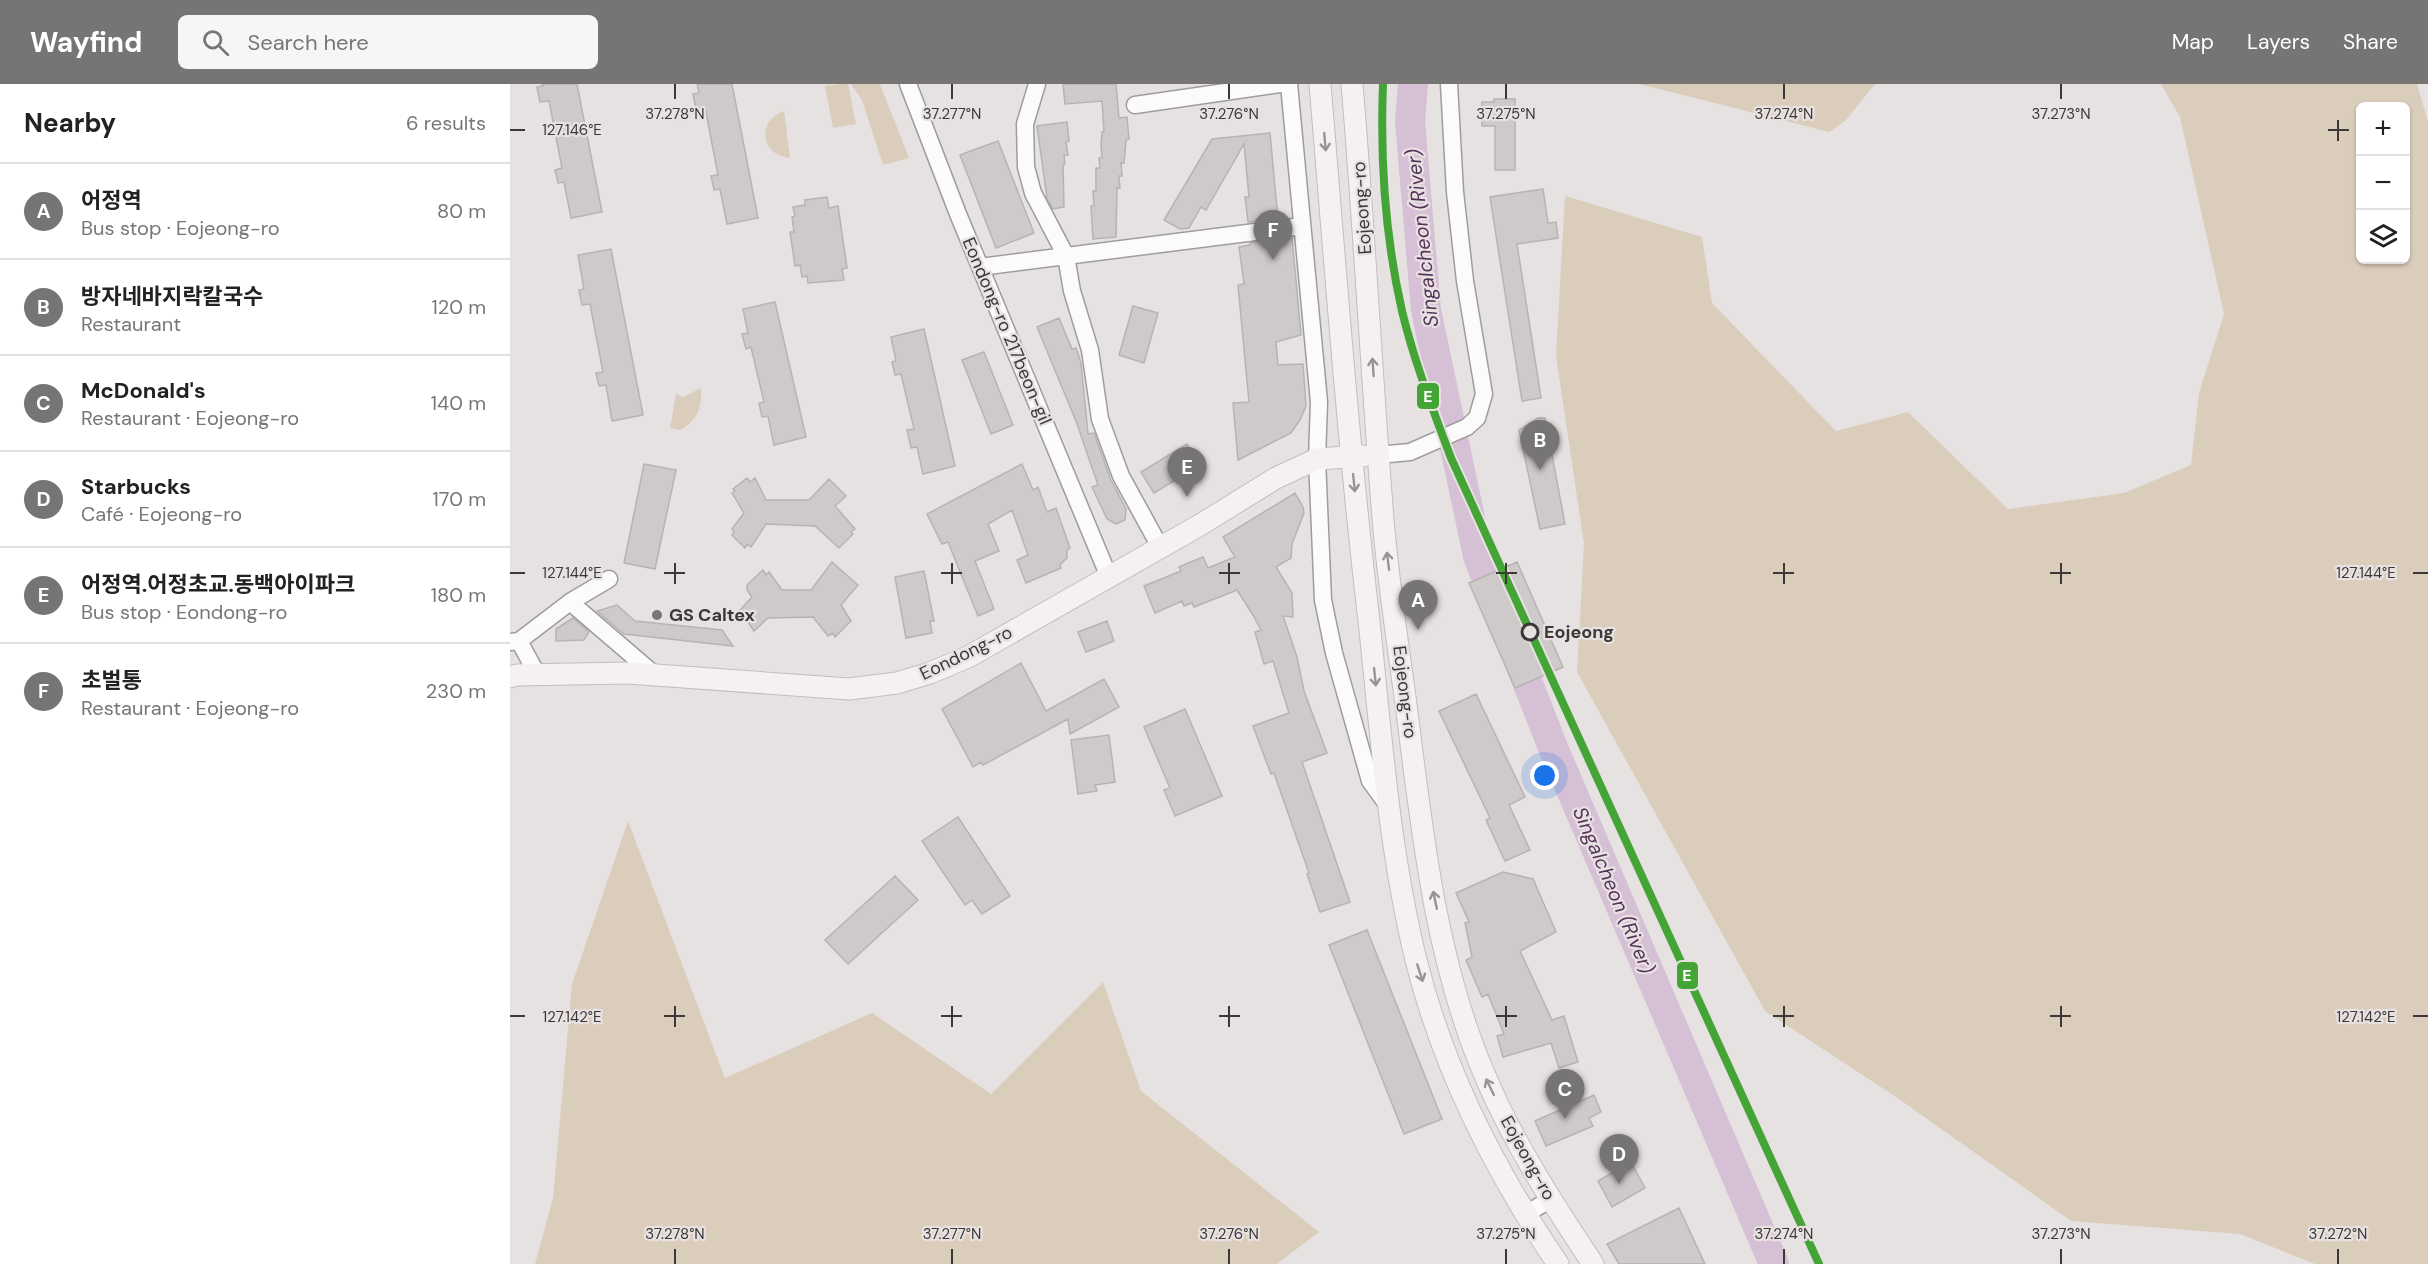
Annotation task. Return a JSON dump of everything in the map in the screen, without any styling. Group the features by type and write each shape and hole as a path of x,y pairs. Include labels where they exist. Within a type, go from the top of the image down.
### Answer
{"main road":[{"name":"Eojeong-ro","path":"1320,84 1351,456 1390,808 1398,870 1416,962 1446,1053 1488,1148 1558,1264"},
{"name":"Eojeong-ro","path":"1352,84 1382,510 1424,845 1444,945 1462,1013 1485,1077 1514,1136 1593,1264"},
{"name":"Eondong-ro","path":"510,677 537,674 656,675 849,689 897,683 930,673 968,657 1276,478 1317,459 1378,455"}],"street":[{"name":"Eondong-ro 217beon-gil","path":"908,84 980,267 1109,577"},
{"path":"1037,84 1025,124 1026,167 1033,193 1066,256 1072,291 1090,350 1100,419 1121,476 1160,547"},
{"path":"1135,105 1280,84"},
{"path":"1289,84 1319,402 1317,459 1323,600 1331,643 1370,781 1390,808"},
{"path":"1378,455 1410,452 1467,427 1478,418 1484,394 1462,259 1455,192 1449,84"},
{"path":"980,267 1302,226"},
{"path":"537,674 515,642 570,602 609,579"},
{"path":"570,602 656,675"},
{"path":"1526,1214 1551,1199"}],"shaded area":[{"path":"848,84 856,124 833,128 825,86"},
{"path":"851,84 880,84 909,158 883,165 862,100"},
{"path":"1639,84 1875,84 1846,120 1829,132"},
{"path":"2161,84 2417,84 2428,122 2428,1264 2315,1264 2240,1234 2071,1221 1899,1099 1765,1011 1577,672 1584,544 1556,356 1565,196 1702,237 1712,303 1836,431 1908,412 2008,509 2124,493 2191,465 2199,393 2224,314 2180,117"},
{"path":"784,111 790,158 772,151 765,137 769,122 775,115"},
{"path":"701,388 700,407 695,418 680,430 670,428 676,394 683,397"},
{"path":"628,821 725,1078 872,1013 991,1094 1103,982 1141,1091 1319,1232 1277,1264 535,1264 553,1198 572,984"}],"building":[{"path":"542,84 577,84 602,212 571,218 564,182 558,183 555,170 562,168 549,101 540,102 537,87 543,86"},
{"path":"697,84 732,84 758,218 727,224 720,189 714,190 711,176 718,175 705,107 696,109 693,94 699,93"},
{"path":"1063,84 1116,84 1119,118 1127,117 1129,139 1126,140 1124,163 1121,163 1120,188 1117,188 1116,237 1093,239 1091,206 1094,206 1093,191 1096,191 1096,168 1100,168 1099,158 1102,158 1101,144 1102,132 1104,132 1102,101 1065,104"},
{"path":"1494,99 1515,99 1515,170 1495,170 1495,126 1482,126 1482,102 1494,102"},
{"path":"1067,122 1069,141 1066,142 1068,155 1064,155 1065,164 1063,165 1064,207 1053,209 1047,198 1037,126"},
{"path":"1270,133 1278,219 1248,222 1245,197 1249,197 1244,144 1206,210 1201,207 1189,228 1180,229 1164,220 1212,139"},
{"path":"998,141 1034,233 996,248 960,155"},
{"path":"1543,189 1548,223 1556,222 1558,238 1517,244 1541,398 1522,401 1490,197"},
{"path":"827,197 829,208 838,206 847,268 842,269 844,280 808,283 807,276 802,277 800,265 795,266 790,232 794,232 793,207 805,205 805,200"},
{"path":"1292,238 1301,335 1276,342 1278,365 1303,364 1306,406 1291,433 1238,460 1233,403 1249,402 1238,285 1244,284 1239,247 1250,245 1250,243"},
{"path":"611,249 643,415 612,421 606,385 599,386 596,373 603,372 590,304 582,305 579,290 584,289 578,255"},
{"path":"775,302 806,437 774,445 768,416 762,417 759,403 764,402 751,347 746,349 742,334 748,333 743,309"},
{"path":"1133,306 1158,313 1144,363 1119,355"},
{"path":"1059,318 1072,349 1076,348 1081,363 1088,434 1094,433 1111,480 1126,509 1125,520 1116,524 1107,519 1092,487 1098,485 1076,421 1037,327"},
{"path":"924,329 955,466 923,474 917,447 911,448 907,430 914,429 901,374 895,375 892,362 896,361 891,337"},
{"path":"984,352 1013,425 991,434 962,360"},
{"path":"1538,418 1545,418 1565,524 1540,529 1519,430"},
{"path":"1187,444 1200,465 1154,493 1141,472"},
{"path":"644,464 676,470 655,569 624,563"},
{"path":"1022,464 1033,490 1038,487 1047,512 1056,508 1070,548 1067,550 1067,558 1060,565 1061,568 1026,583 1017,560 1028,555 1012,510 988,524 999,551 975,561 994,609 978,616 948,542 942,544 927,514"},
{"path":"747,478 750,482 755,478 766,500 809,500 829,479 846,496 835,506 855,529 851,532 853,534 839,548 815,526 766,524 751,547 747,544 745,548 732,535 734,531 732,529 744,513 732,493 735,491 733,489"},
{"path":"1295,493 1304,513 1292,544 1291,558 1276,567 1292,593 1293,617 1283,616 1297,657 1304,691 1327,753 1302,762 1350,902 1320,912 1307,874 1309,873 1274,773 1271,774 1253,726 1289,713 1273,661 1264,664 1255,632 1261,630 1253,615 1237,590 1194,607 1192,603 1184,606 1182,601 1155,613 1144,586 1181,571 1179,567 1203,557 1208,568 1235,557 1223,537"},
{"path":"832,562 858,585 841,605 851,621 835,637 833,633 828,636 813,617 768,618 754,631 740,610 752,597 747,590 747,585 763,570 766,575 769,572 782,590 811,590"},
{"path":"1517,562 1563,667 1515,688 1469,583"},
{"path":"924,571 934,621 930,621 932,633 906,638 895,577"},
{"path":"617,605 635,621 722,630 733,646 624,634 597,611"},
{"path":"573,618 589,632 584,640 556,641 556,629"},
{"path":"1107,621 1114,641 1086,652 1078,632"},
{"path":"1021,663 1046,711 1104,679 1119,707 1070,734 1068,719 983,765 981,762 973,767 942,709"},
{"path":"1476,694 1525,797 1509,805 1530,850 1505,861 1486,820 1490,818 1439,711"},
{"path":"1185,709 1222,796 1175,816 1164,790 1170,788 1144,727"},
{"path":"1109,735 1115,782 1095,785 1097,791 1078,794 1071,740"},
{"path":"958,817 1010,896 982,914 972,900 965,905 922,841"},
{"path":"1503,872 1533,879 1556,932 1520,951 1552,1020 1564,1016 1578,1062 1559,1068 1551,1043 1503,1057 1497,1036 1504,1034 1488,994 1482,997 1466,960 1472,957 1465,923 1469,922 1456,893"},
{"path":"895,876 918,900 848,964 825,940"},
{"path":"1367,930 1442,1119 1404,1134 1329,945"},
{"path":"1594,1095 1601,1112 1589,1118 1593,1126 1546,1146 1535,1121"},
{"path":"1631,1162 1645,1188 1612,1207 1598,1181"},
{"path":"1679,1208 1705,1264 1619,1264 1607,1244"}],"waterway":[{"name":"Singalcheon (River)","path":"1413,84 1410,122 1426,310 1478,556 1554,750 1774,1264"}],"transit line":[{"name":"E","path":"1383,84 1383,169 1391,255 1407,330 1437,422 1451,458 1819,1264"}],"place":[{"name":"초벌통","path":"1273,260"},
{"name":"방자네바지락칼국수","path":"1540,470"},
{"name":"어정역.어정초교.동백아이파크","path":"1187,497"},
{"name":"GS Caltex","path":"657,615"},
{"name":"어정역","path":"1418,630"},
{"name":"Eojeong","path":"1530,632"},
{"name":"McDonald's","path":"1565,1119"},
{"name":"Starbucks","path":"1619,1184"}]}
